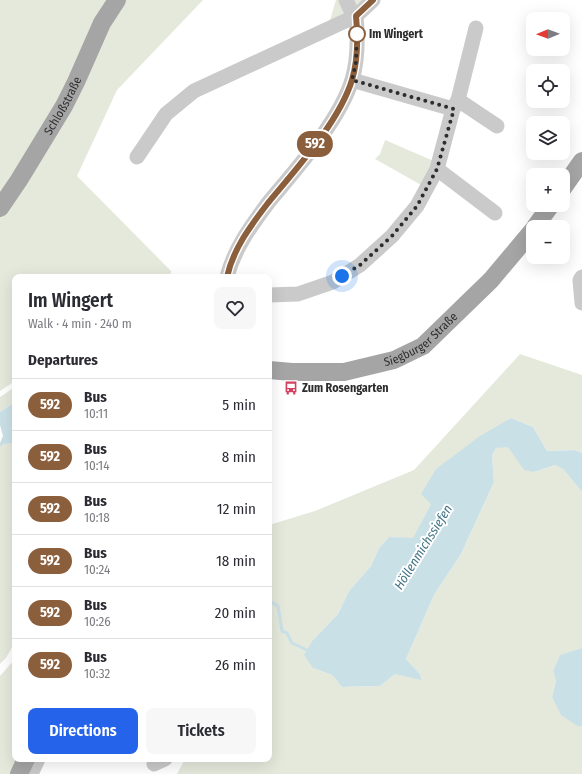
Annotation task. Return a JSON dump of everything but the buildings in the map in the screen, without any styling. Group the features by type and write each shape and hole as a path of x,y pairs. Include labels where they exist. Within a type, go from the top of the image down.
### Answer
{"main road":[{"name":"Schloßstraße","path":"0,208 19,180 68,99 102,23 117,0"},
{"path":"570,178 582,161"},
{"name":"Siegburger Straße","path":"272,370 292,372 344,372 394,360 423,346 492,280 526,239"},
{"path":"19,774 25,762"}],"street":[{"path":"228,274 230,264 241,242 256,219 312,148 338,110 352,80 356,50 355,17 346,0"},
{"path":"137,157 166,114 194,91 355,17 373,0"},
{"path":"272,295 298,294 333,282 360,265 392,236 417,206 437,169 476,28"},
{"path":"352,80 456,104 497,126"},
{"path":"437,169 494,213"},
{"path":"582,277 580,280 582,303"},
{"path":"31,774 37,762"}],"shaded area":[{"path":"0,0 203,0 117,90 77,176 171,271 170,274 12,274 12,383 0,391"},
{"path":"336,0 367,0 328,27"},
{"path":"385,140 436,162 423,186 375,159 380,154"},
{"path":"520,354 582,375 582,453 575,450 547,451 533,427 511,418 431,504 413,539 389,537 379,548 371,566 349,591 338,614 313,640 313,668 332,675 342,687 380,686 395,674 420,674 406,659 434,595 461,554 494,482 492,455 496,448 508,446 534,472 555,465 563,469 582,492 582,648 560,656 553,671 556,681 552,697 579,727 582,726 582,774 177,774 183,762 272,762 272,524 315,511 414,470"},
{"path":"12,389 12,404 0,412 0,397"},
{"path":"12,443 12,647 6,658 0,664 0,447 4,444"},
{"path":"12,662 12,762 19,762 16,774 0,774 0,676"}],"water":[{"path":"12,404 12,443 4,444 0,447 3,436 0,425 0,412"},
{"path":"511,418 533,427 547,451 575,450 582,453 582,492 563,469 555,465 534,472 524,470 508,447 496,448 492,455 494,482 461,554 434,595 406,659 420,674 421,680 395,674 380,686 342,687 332,675 313,668 304,655 313,640 338,614 349,591 371,566 379,548 389,537 413,538 431,504 421,494 436,469 480,436"},
{"path":"582,648 582,726 579,727 561,715 552,697 556,681 553,671 560,655"}],"waterway":[{"name":"Höllenmichssiefen","path":"272,603 278,606 282,631 287,633 292,643 309,650"}],"bus line":[{"name":"592","path":"228,274 230,264 241,242 256,219 312,148 338,110 352,80 356,62 356,16 373,0"}],"place":[{"name":"Im Wingert","path":"357,34"},
{"name":"Zum Rosengarten","path":"291,388"}],"route":[{"path":"342,276 360,265 392,236 417,206 437,169 454,109 352,80 356,62 357,28 357,34"}]}
